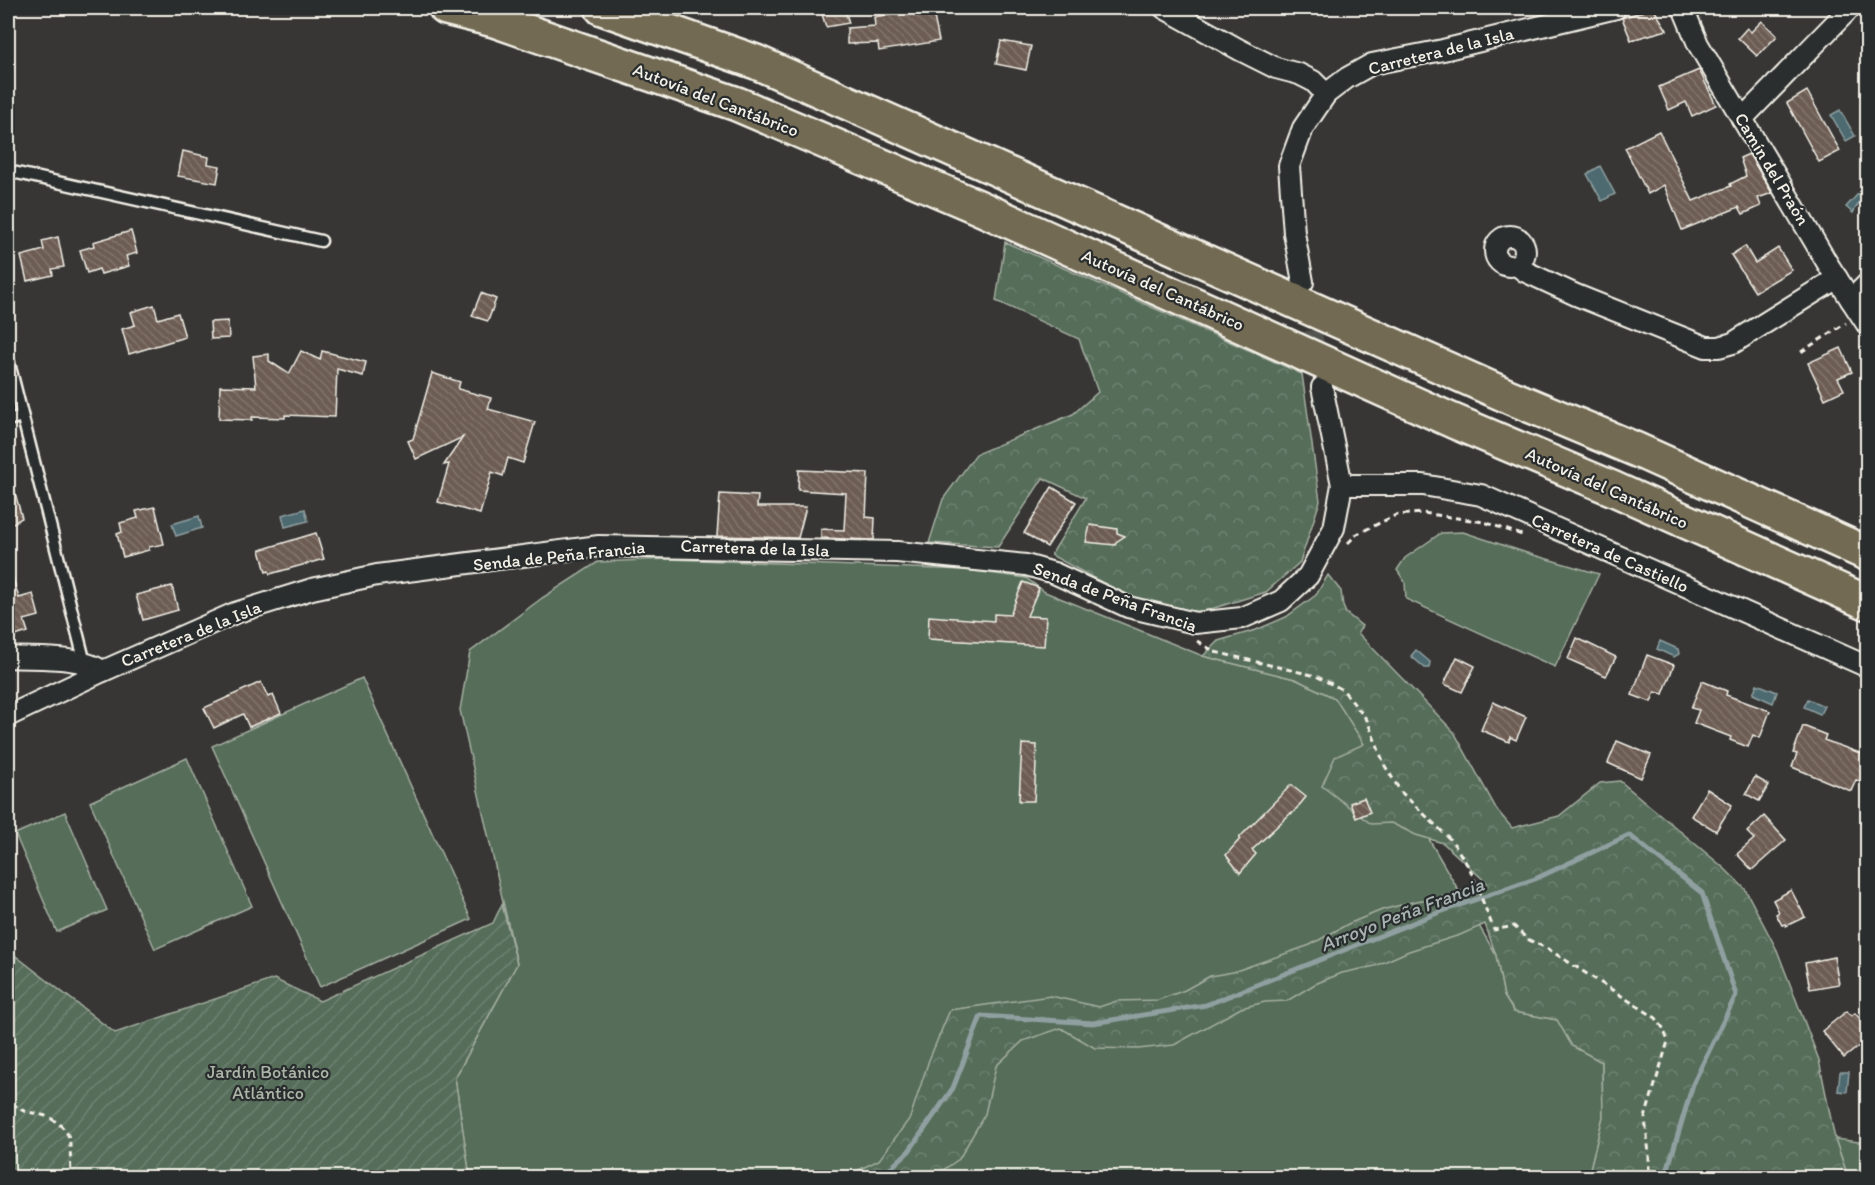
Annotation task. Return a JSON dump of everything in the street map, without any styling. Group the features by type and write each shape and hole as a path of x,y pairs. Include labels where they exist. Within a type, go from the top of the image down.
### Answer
{"highway":[{"name":"Autovía del Cantábrico","path":"446,8 494,20 737,104 978,207 1453,421 1614,489 1868,603"},
{"path":"602,8 756,62 1868,554"},
{"path":"1510,397 1642,441 1868,535"}],"street":[{"path":"1164,8 1276,68 1299,74 1313,81 1326,94"},
{"name":"Carretera de la Isla","path":"1303,282 1294,233 1289,166 1303,128 1326,94 1347,78 1372,64 1616,8"},
{"name":"Camín del Praón","path":"1683,8 1698,44 1860,313"},
{"path":"1742,119 1850,8"},
{"path":"1517,264 1533,276 1706,347 1719,347 1733,342 1837,278"},
{"path":"1860,313 1868,283"},
{"name":"Carretera de la Isla","path":"8,716 94,667 235,613 312,589 377,574 599,546 897,552 1026,565 1054,573 1128,608 1195,623 1242,618 1281,601 1308,576 1334,528 1342,485 1322,387"},
{"name":"Carretera de Castiello","path":"1342,485 1423,485 1480,495 1868,667"},
{"path":"8,657 94,667"}],"lane":[{"path":"8,171 321,241"},
{"path":"8,359 22,416 94,667"},
{"path":"8,420 22,416"}],"path":[{"path":"1801,352 1860,313"},
{"path":"1341,550 1358,534 1396,515 1423,513 1484,522 1526,537"},
{"name":"Senda de Peña Francia","path":"1204,637 1195,639 1215,652 1317,676 1343,690 1367,720 1385,766 1401,792 1452,841 1470,869 1494,930 1514,926 1527,939 1548,949 1656,1018 1668,1041 1645,1118 1649,1178"},
{"path":"8,1093 16,1107 28,1113 43,1115 60,1124 68,1134 71,1144 69,1156 72,1178"}],"green space":[{"path":"1005,242 1302,374 1320,501 1300,562 1266,592 1198,613 1133,599 1051,555 1086,498 1043,478 998,547 929,543 943,499 976,454 1073,414 1098,392 1079,339 996,301"},
{"path":"1463,532 1599,574 1555,667 1406,599 1405,582 1397,570 1405,558 1441,533"},
{"path":"669,559 966,570 1026,578 1045,592 1203,656 1295,679 1335,698 1419,822 1496,955 1504,996 1514,1012 1558,1020 1572,1046 1602,1062 1603,1117 1588,1177 470,1178 455,1078 517,964 460,710 470,652 542,598 598,562"},
{"path":"1328,575 1341,591 1346,613 1362,626 1358,633 1454,732 1497,810 1512,828 1559,816 1600,783 1620,781 1724,868 1745,889 1777,950 1819,1060 1835,1139 1848,1177 1588,1177 1603,1117 1602,1062 1572,1046 1557,1020 1514,1012 1504,996 1496,955 1485,924 1460,935 1409,951 1375,966 1342,973 1315,984 1287,1001 1265,1002 1241,1008 1174,1045 1138,1049 1095,1048 1061,1028 1023,1041 996,1066 985,1114 959,1159 933,1177 842,1178 879,1160 910,1118 929,1060 950,1010 1051,996 1099,1007 1117,1001 1158,1000 1185,990 1210,976 1233,972 1310,945 1348,924 1382,910 1447,896 1487,883 1443,843 1416,835 1391,823 1371,824 1322,786 1335,757 1364,744 1335,698 1295,679 1203,656 1218,641 1256,630 1286,617 1316,595"},
{"path":"362,678 471,919 320,987 212,746"},
{"path":"187,758 252,906 155,949 90,802"},
{"path":"65,812 107,910 57,932 15,834"},
{"name":"Jardín Botánico Atlántico","path":"502,904 517,964 455,1078 470,1177 8,1177 8,950 115,1033 274,979 320,1001 493,923"},
{"path":"1835,1139 1867,1143 1867,1177 1848,1177"}],"water":[{"path":"1840,110 1855,136 1846,141 1831,115"},
{"path":"1600,166 1615,194 1602,201 1587,174"},
{"path":"1858,194 1866,199 1858,204 1853,213 1846,207"},
{"path":"305,509 308,521 285,527 282,515"},
{"path":"199,516 202,528 176,536 172,524"},
{"path":"1660,641 1678,649 1679,654 1674,657 1657,649"},
{"path":"1416,650 1430,662 1429,668 1425,668 1411,656"},
{"path":"1757,684 1777,692 1773,703 1753,694"},
{"path":"1808,699 1824,706 1820,714 1804,707"},
{"path":"1840,1072 1849,1072 1847,1092 1838,1091"}],"building":[{"path":"900,8 919,8 920,14 933,12 939,41 879,51 878,43 847,44 847,28 875,26 874,17 901,12"},
{"path":"1653,8 1667,30 1631,40 1622,18"},
{"path":"845,10 849,23 826,27 822,14"},
{"path":"1762,21 1777,36 1757,56 1738,38 1747,28 1751,32"},
{"path":"1001,41 1031,46 1026,70 996,64"},
{"path":"1699,70 1716,105 1692,116 1686,102 1669,110 1659,87"},
{"path":"1807,91 1840,151 1819,162 1787,103"},
{"path":"1659,131 1693,201 1731,186 1730,184 1746,176 1740,158 1749,154 1772,193 1758,198 1761,206 1743,214 1739,207 1682,230 1664,185 1648,194 1625,148"},
{"path":"183,151 209,157 208,164 220,166 217,183 178,176"},
{"path":"131,231 137,253 126,256 129,266 101,274 99,269 87,273 80,250 94,246 93,242"},
{"path":"58,237 64,267 52,269 53,275 27,281 21,256 44,250 42,241"},
{"path":"1745,246 1755,263 1778,248 1792,270 1755,292 1731,255"},
{"path":"481,293 496,299 488,321 472,316"},
{"path":"154,305 158,319 178,313 185,337 129,354 122,329 135,325 131,312"},
{"path":"228,321 229,338 211,339 210,322"},
{"path":"1841,348 1852,372 1838,378 1844,390 1825,399 1808,363"},
{"path":"301,351 320,360 322,351 366,362 363,376 337,369 335,417 285,415 285,418 252,417 252,420 219,419 220,386 256,387 253,356 269,354 269,361 289,374"},
{"path":"432,373 460,382 458,389 491,398 488,409 535,422 523,463 508,458 503,476 492,472 480,514 438,502 449,464 444,465 463,437 416,459 408,441 413,439"},
{"path":"799,470 868,473 866,517 875,518 874,540 821,538 821,529 844,530 846,493 798,490"},
{"path":"12,482 22,518 8,526 8,483"},
{"path":"1052,487 1076,502 1047,547 1024,533"},
{"path":"720,494 758,496 757,507 806,507 798,538 717,536"},
{"path":"155,507 164,544 123,557 117,534 122,532 120,523 138,518 136,511"},
{"path":"1090,525 1117,529 1117,533 1125,536 1115,545 1086,542"},
{"path":"316,533 324,559 270,574 269,571 266,572 260,550"},
{"path":"11,572 19,598 33,594 39,616 24,620 28,632 12,637 8,623 8,573"},
{"path":"1023,582 1039,588 1027,616 1046,617 1044,646 928,639 929,616 994,621 994,614 1010,615"},
{"path":"172,586 178,610 143,620 136,595"},
{"path":"1577,638 1616,657 1606,676 1568,659"},
{"path":"1647,655 1674,665 1663,694 1655,692 1651,702 1632,695"},
{"path":"1457,657 1475,666 1462,692 1444,684"},
{"path":"1702,681 1727,691 1726,695 1770,711 1760,738 1753,735 1748,747 1730,740 1731,737 1694,723 1699,710 1691,708"},
{"path":"261,682 268,697 273,695 281,713 249,727 243,714 214,728 204,708"},
{"path":"1493,702 1526,717 1516,740 1510,737 1509,742 1481,730"},
{"path":"1803,726 1826,735 1824,740 1868,756 1868,771 1863,782 1856,780 1851,791 1792,767 1797,754 1793,753"},
{"path":"1617,741 1651,755 1641,778 1608,763"},
{"path":"1022,744 1037,745 1034,801 1019,801"},
{"path":"1755,777 1769,785 1759,801 1746,794"},
{"path":"1291,785 1306,797 1292,814 1252,850 1256,854 1240,873 1226,855 1239,838"},
{"path":"1707,789 1732,805 1716,831 1691,816"},
{"path":"1364,798 1370,812 1356,818 1350,803"},
{"path":"1764,816 1786,840 1752,870 1737,854 1754,839 1747,832"},
{"path":"1791,890 1805,917 1786,926 1782,925 1776,914 1779,912 1773,900"},
{"path":"1834,957 1839,984 1810,989 1805,963"},
{"path":"1847,1011 1851,1016 1855,1013 1868,1029 1868,1039 1844,1058 1822,1031"}],"waterway":[{"name":"Arroyo Peña Francia","path":"880,1178 909,1151 953,1088 981,1016 1093,1023 1206,1005 1440,912 1535,879 1629,835 1702,893 1736,995 1693,1084 1665,1178"}],"tunnel":[{"path":"1306,301 1318,366"}]}
